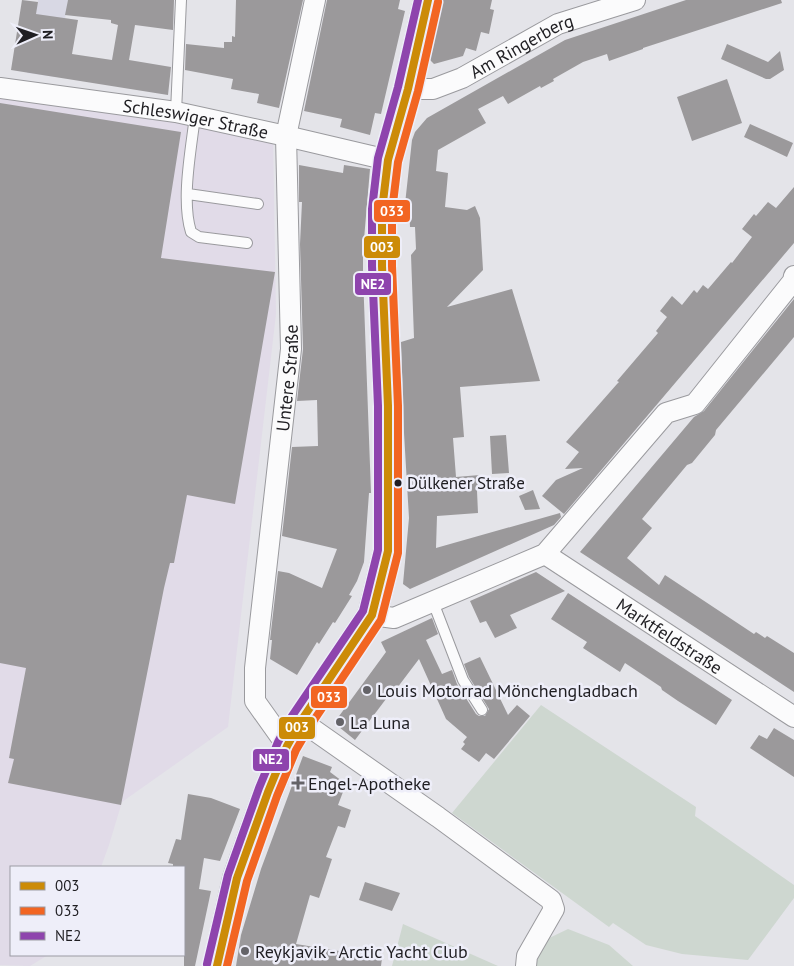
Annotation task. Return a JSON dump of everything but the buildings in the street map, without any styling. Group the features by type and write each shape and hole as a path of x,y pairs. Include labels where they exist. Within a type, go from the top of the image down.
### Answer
{"street":[{"name":"Untere Straße","path":"287,746 255,701 255,668 291,349 286,136 315,0"},
{"path":"217,966 237,878 268,792 287,746 372,616 388,551 388,406 382,266 382,210 388,160 408,89 428,0"},
{"name":"Am Ringerberg","path":"408,89 433,89 462,78 558,24 635,0"},
{"name":"Schleswiger Straße","path":"0,88 186,114 388,160"},
{"path":"372,616 394,618 545,554 666,412 694,404 793,281 794,276"},
{"name":"Marktfeldstraße","path":"545,554 794,718"},
{"path":"302,722 438,817 551,900 554,909 527,956 526,966"}],"lane":[{"path":"181,0 186,114 187,218 191,232 199,237 247,242"},
{"path":"188,194 258,204"},
{"path":"433,602 463,680 482,710"}],"shaded area":[{"path":"38,0 68,0 56,77 27,73"},
{"path":"0,96 273,137 276,314 228,727 122,802 101,866 10,866 10,956 46,956 30,966 0,965"},
{"path":"541,705 696,807 695,816 794,885 794,898 748,960 682,954 646,945 613,923 609,927 452,813"},
{"path":"403,924 498,966 392,966"},
{"path":"568,929 609,945 633,966 536,966 541,942"}],"transit line":[{"name":"NE2","path":"207,964 228,875 259,788 278,742 292,716 363,611 378,550 378,406 372,266 372,209 378,158 398,87 418,0"},
{"name":"003","path":"217,966 237,878 268,792 287,746 301,721 372,615 388,551 388,406 382,266 382,210 388,160 408,89 428,0"},
{"name":"033","path":"227,966 247,881 277,796 296,750 381,620 398,553 398,406 392,266 392,211 398,162 418,91 438,2"}],"place":[{"name":"Dülkener Straße","path":"398,483"},
{"name":"Louis Motorrad Mönchengladbach","path":"367,690"},
{"name":"La Luna","path":"340,722"},
{"name":"Engel-Apotheke","path":"298,783"},
{"name":"Reykjavik - Arctic Yacht Club","path":"245,951"}]}
